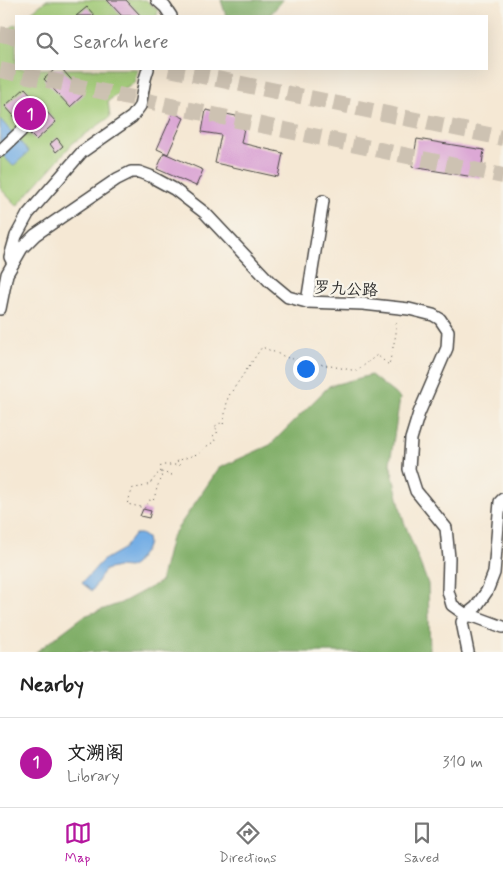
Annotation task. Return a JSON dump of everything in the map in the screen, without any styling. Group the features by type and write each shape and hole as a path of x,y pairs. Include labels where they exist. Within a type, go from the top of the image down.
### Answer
{"street":[{"path":"157,0 170,15"},
{"path":"13,263 10,257 16,236 28,214 82,152 132,117 140,106 148,70"},
{"path":"0,151 19,132"},
{"name":"罗九公路","path":"0,309 7,274 22,248 35,235 117,179 131,172 140,172 174,189 205,213 270,282 288,297 307,302 364,304 409,309 434,315 440,319 448,331 447,348 419,412 411,439 409,469 416,491 446,528 449,558 448,591 452,605 466,615"},
{"path":"307,302 323,201"},
{"path":"468,652 462,622 487,591 494,573 500,502 503,499"},
{"path":"466,615 503,627"}],"path":[{"path":"172,476 161,472 157,473 152,482 144,487 133,488 127,504 145,508 149,500 153,501 159,482 162,479 161,472 161,465 180,465 177,461 200,453 215,441 213,436 218,430 214,427 220,423 223,424 228,397 262,347 288,358 357,371 377,355 389,365 396,334 396,323 406,315 409,309"}],"green space":[{"path":"47,0 146,0 158,10 157,15 27,15"},
{"path":"221,0 283,0 270,15 226,15"},
{"path":"15,25 15,70 138,70 134,83 108,101 110,117 73,143 17,206 0,188 0,36"},
{"path":"371,375 400,398 390,463 403,519 428,584 430,652 36,652 84,616 121,603 160,582 171,538 219,468 270,445 329,386"}],"water":[{"path":"0,119 29,152 13,166 0,152"},
{"path":"135,534 141,534 147,538 148,543 135,564 129,568 117,567 105,570 92,591 82,583 102,561 123,549"}],"building":[{"path":"107,0 126,0 140,15 121,15"},
{"path":"87,7 94,15 77,15"},
{"path":"54,70 63,70 84,94 70,107 44,79"},
{"path":"25,88 56,122 36,140 28,132 27,126 21,124 5,106"},
{"path":"206,110 246,118 241,143 283,153 278,177 215,163 221,135 202,132"},
{"path":"173,113 184,118 168,154 157,149"},
{"path":"57,138 63,146 56,152 50,144"},
{"path":"417,139 484,150 480,178 412,167"},
{"path":"164,153 203,170 196,186 157,169"},
{"path":"143,509 151,511 149,518 140,516"}],"tunnel":[{"path":"0,34 15,37"},
{"path":"0,70 503,176"},
{"path":"174,70 503,138"}],"place":[{"name":"文溯阁","path":"30,114"}]}
